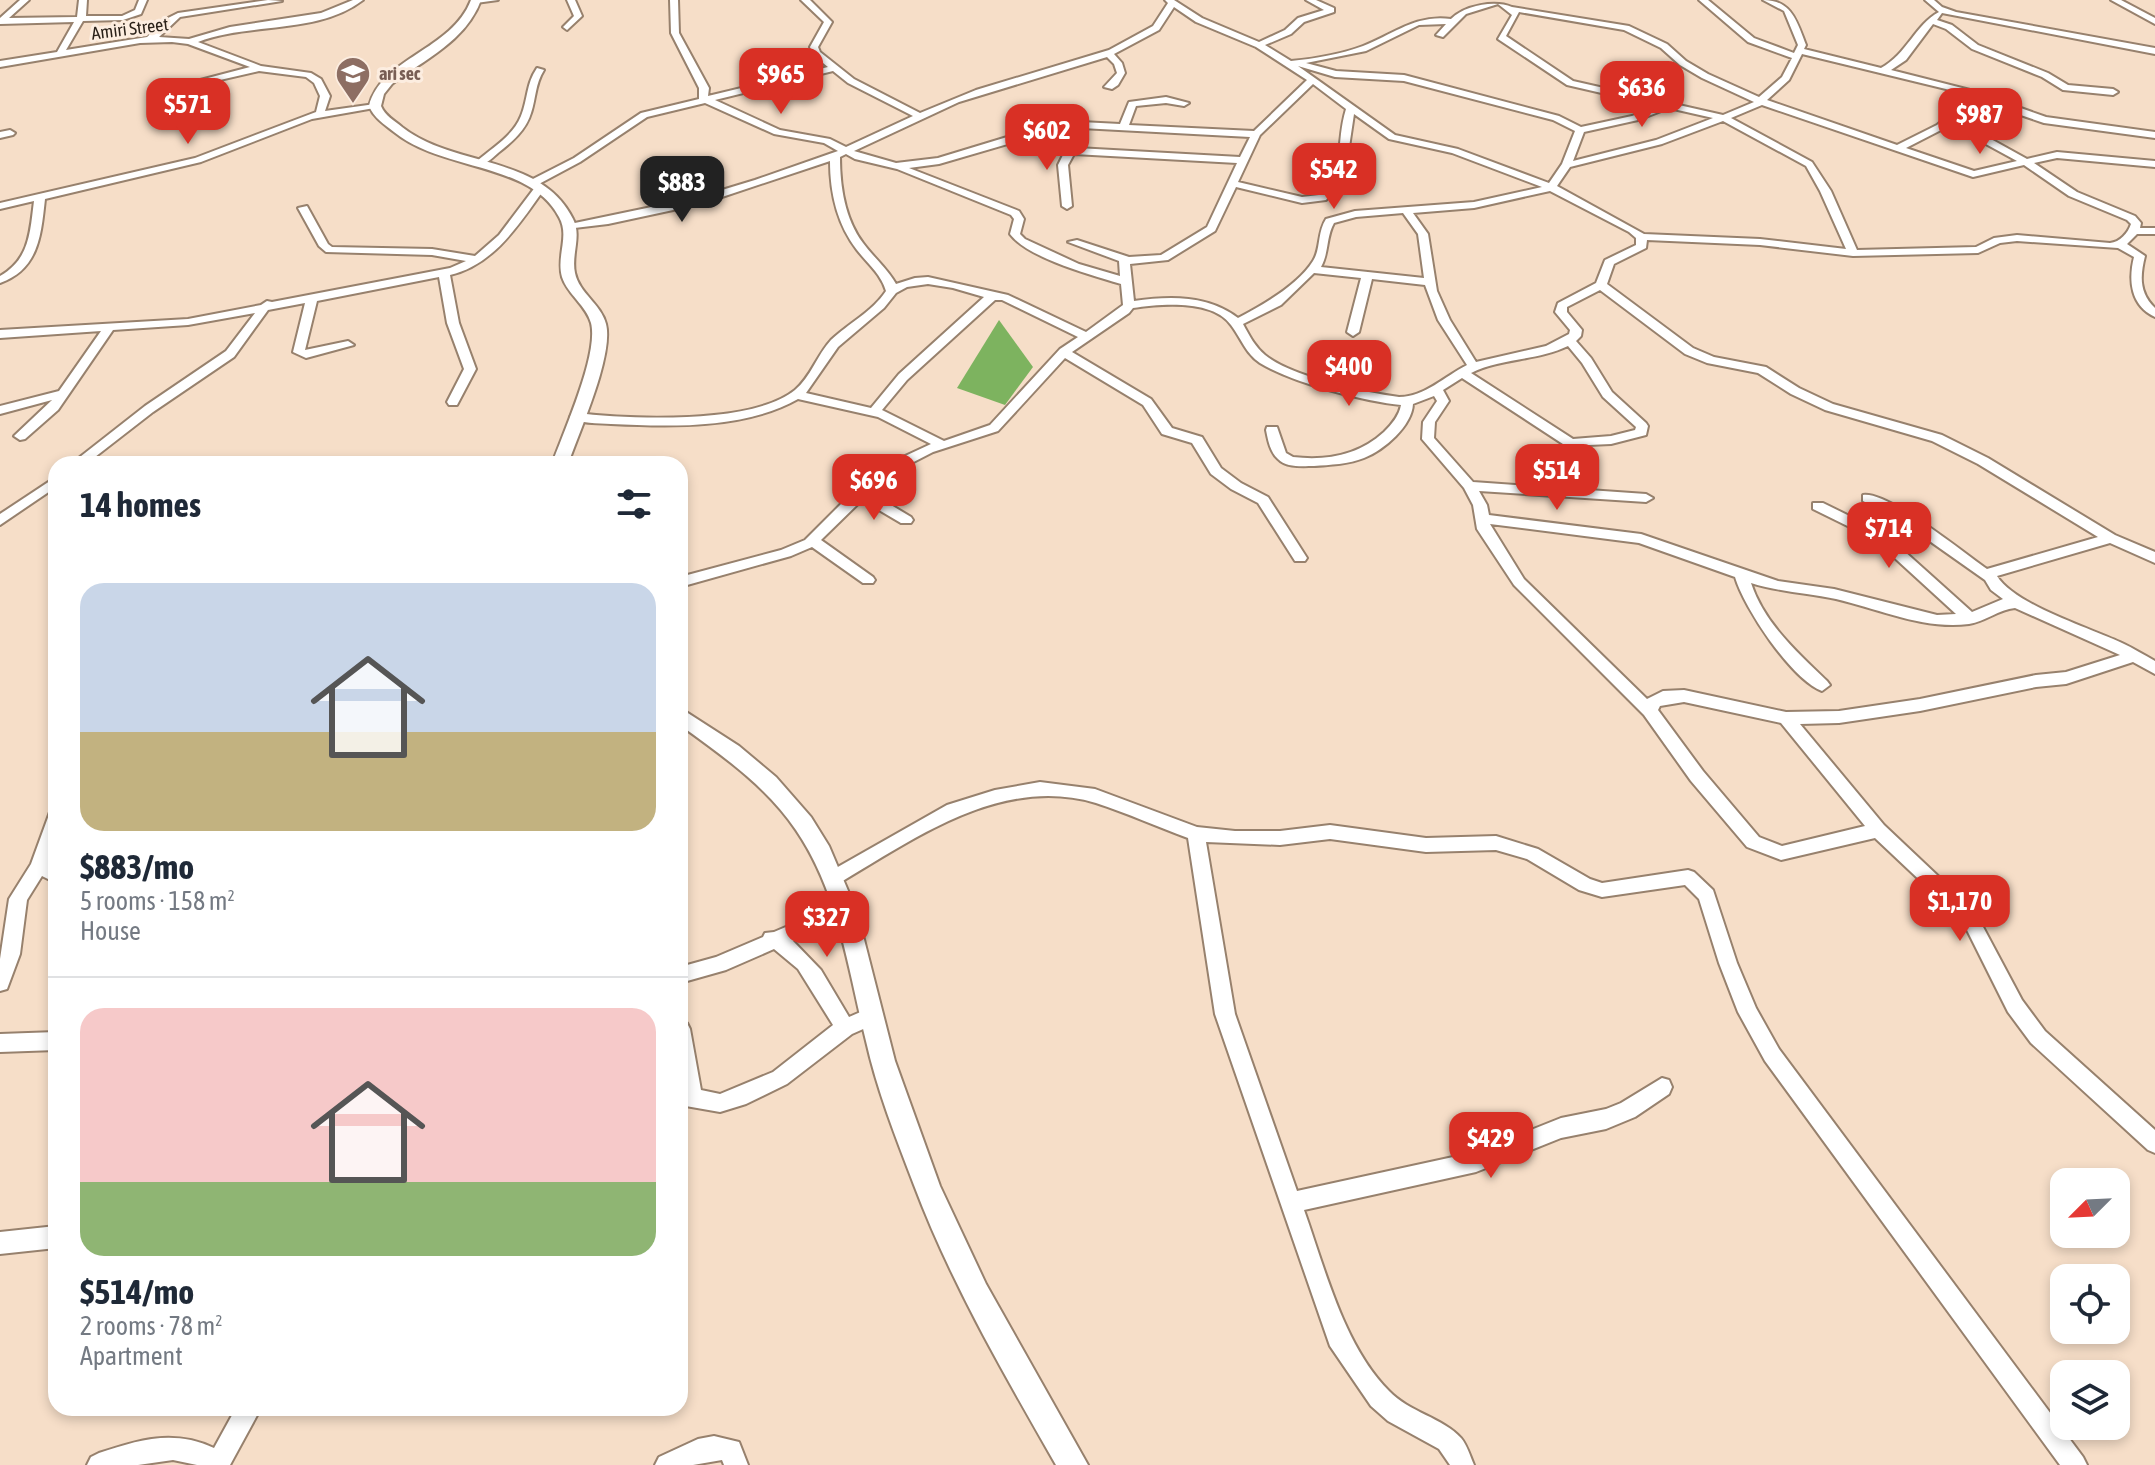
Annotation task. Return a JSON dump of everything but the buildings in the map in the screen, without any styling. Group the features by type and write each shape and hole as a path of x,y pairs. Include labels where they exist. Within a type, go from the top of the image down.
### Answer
{"street":[{"path":"0,21 25,0"},
{"path":"59,55 80,19 83,0"},
{"path":"0,21 134,15 143,0"},
{"path":"147,39 162,32 172,17 178,15 278,0 278,17"},
{"path":"190,42 278,17 336,11 359,0"},
{"path":"494,0 476,0 460,32 395,77 376,99 375,107 380,115 417,144 480,163 536,185 559,206 570,227 567,268 570,280 595,315 600,328 596,355 563,456"},
{"path":"567,27 578,16 571,0"},
{"path":"674,0 675,33 703,83 703,98"},
{"path":"805,0 828,22 814,49 851,81 919,116"},
{"path":"1259,45 1288,32 1301,20 1331,10 1310,0"},
{"path":"1703,0 1751,40 1967,92 2044,120 2155,135"},
{"path":"1929,0 1944,11 2155,51"},
{"path":"2115,0 2155,21"},
{"path":"570,227 652,214 697,202 840,153 976,93 1064,68 1107,52 1156,28 1171,1 1199,20 1259,45 1287,62 1398,140 1455,151 1551,187 1610,216 1641,237 1760,242 1853,253 1978,250 1998,240 2017,238 2079,245 2120,245 2140,256 2134,283 2143,301 2155,314"},
{"path":"1440,35 1463,12 1499,1 1513,9 1626,28 1664,46 1693,70 1762,102 1973,174 2057,155 2155,164"},
{"path":"1567,165 1659,142 1762,102 1786,78 1799,54 1801,39 1792,16 1774,1"},
{"path":"1513,9 1516,18 1501,37 1535,57 1554,74 1597,91 1672,104 1724,118 1816,170 1835,219 1853,253"},
{"path":"1884,70 1898,65 1913,50 1931,20 1944,11"},
{"path":"1287,62 1363,48 1395,31 1429,19 1451,22"},
{"path":"1931,20 1949,27 1968,43 2045,75 2066,88 2113,92"},
{"name":"Amiri Street","path":"0,64 147,39 190,42 259,68 303,73 315,79 325,96 320,114"},
{"path":"1107,52 1118,63 1121,73 1109,87"},
{"path":"1299,61 1335,74 1404,78 1556,118 1580,130 1641,117 1672,104"},
{"path":"188,86 259,68"},
{"path":"0,334 178,323 444,273 479,260 492,250 536,185 636,118 703,98 767,86 834,68"},
{"path":"480,163 508,139 526,117 529,84 540,70"},
{"path":"1331,94 1375,77"},
{"path":"1073,242 1126,260 1164,258 1204,235 1211,229 1256,134 1312,80"},
{"path":"1896,149 1940,127 1955,115 1955,106 1967,92"},
{"path":"703,98 777,132 827,141 840,153 896,166 1015,213 1019,219 1015,234 1021,241 1054,258 1127,282"},
{"path":"1124,126 1132,104 1166,100 1185,103"},
{"path":"0,206 198,160 278,126 320,114 375,107"},
{"path":"1234,184 1302,200 1322,198 1345,166 1345,123 1351,108"},
{"path":"896,166 939,161 1020,136 1094,124 1171,126 1256,134"},
{"path":"1940,127 1971,134 2026,163 2076,196 2131,218 2136,223 2134,231"},
{"path":"1064,128 1074,139 1063,165 1067,206"},
{"path":"1236,323 1277,303 1312,269 1322,257 1321,239 1330,221 1355,214 1474,205 1551,187 1567,165 1569,149 1580,130"},
{"path":"1020,136 1045,147 1071,151 1243,160"},
{"path":"840,153 836,192 858,243 889,281 892,291"},
{"path":"675,170 697,202"},
{"path":"0,280 21,269 32,256 40,198"},
{"path":"303,208 324,246 330,250 432,252 479,260"},
{"path":"1405,209 1423,234 1430,282 1467,369 1571,443 1611,440 1641,432 1642,426 1607,394 1587,361 1569,340"},
{"path":"2120,245 2124,237 2134,231 2155,231"},
{"path":"688,580 786,553 813,541 895,466 941,444 994,428 1064,352 1084,336 1119,316 1129,305 1186,301 1206,306 1236,323 1241,336 1253,350 1285,371 1377,397 1407,402 1467,369 1497,358 1554,347 1575,336 1576,330 1561,312 1562,305 1601,285 1609,262 1636,251 1643,244 1641,237"},
{"path":"1126,260 1123,267 1129,305"},
{"path":"1312,269 1430,282"},
{"path":"444,273 453,323 470,369 453,402"},
{"path":"1353,332 1368,274"},
{"path":"576,417 624,421 719,417 760,410 797,395 834,344 892,291 901,285 920,281 944,282 1004,297 1084,336"},
{"path":"1601,285 1689,351 1711,360 1762,370 1829,407 1937,438 1983,461 2110,538 2155,558"},
{"path":"874,412 903,377 992,296"},
{"path":"312,299 299,352 306,354 348,345"},
{"path":"88,456 149,409 230,354 267,304"},
{"path":"20,436 54,407 111,325"},
{"path":"1064,352 1147,402 1167,431 1197,440 1216,471 1263,500 1300,558"},
{"path":"1436,388 1443,401 1429,422 1426,434 1469,486 1480,505 1491,543 1519,582 1650,711 1697,776 1753,842 1766,850 1790,852 1878,830"},
{"path":"0,410 63,394"},
{"path":"797,395 874,412 941,444"},
{"path":"1272,430 1287,461 1355,457 1370,449 1398,425 1408,412 1407,402"},
{"path":"3,517 48,486"},
{"path":"1469,486 1646,498"},
{"path":"862,494 906,520"},
{"path":"1868,498 1902,515 1987,576 2017,603 2155,668"},
{"path":"1818,506 1879,536 1970,619"},
{"path":"1482,519 1641,539 1776,586 1846,597 1937,620 1970,619 2004,604 2017,603"},
{"path":"1987,576 2110,538"},
{"path":"813,541 868,580"},
{"path":"1741,573 1751,602 1764,622 1822,685"},
{"path":"1650,711 1653,702 1663,697 1684,696 1786,718 1839,717 1920,705 2009,685 2066,678 2134,656"},
{"path":"1786,718 1878,830 1968,915 2015,1006 2038,1037 2155,1143"},
{"path":"688,721 748,763 778,792 823,852 847,909 872,1016 901,1116 935,1204 977,1294 1073,1465"},
{"path":"835,877 930,821 969,805 1018,791 1040,789 1095,796 1196,834 1257,839 1330,832 1426,845 1496,843 1532,854 1585,885 1602,890 1680,876 1696,881 1707,895 1728,963 1748,1012 1772,1055 2075,1465"},
{"path":"1196,834 1225,1014 1345,1352 1379,1398 1396,1413 1447,1441 1455,1449 1462,1465"},
{"path":"0,983 11,954 18,899 39,866 48,840"},
{"path":"39,866 48,871"},
{"path":"688,973 719,964 771,939 847,909"},
{"path":"771,939 787,944 798,955 845,1028"},
{"path":"688,1098 720,1103 756,1090 794,1069 845,1028 872,1016"},
{"path":"0,1043 48,1041"},
{"path":"1293,1202 1476,1162 1561,1128 1606,1119 1628,1110 1662,1087"},
{"path":"0,1243 48,1238"},
{"path":"99,1465 152,1449 176,1447 199,1451 218,1464 245,1416"},
{"path":"667,1465 695,1452 723,1447 731,1450 736,1465"}],"green space":[{"path":"999,320 1033,367 1005,405 957,388"}],"place":[{"name":"ari sec","path":"353,105"}]}
